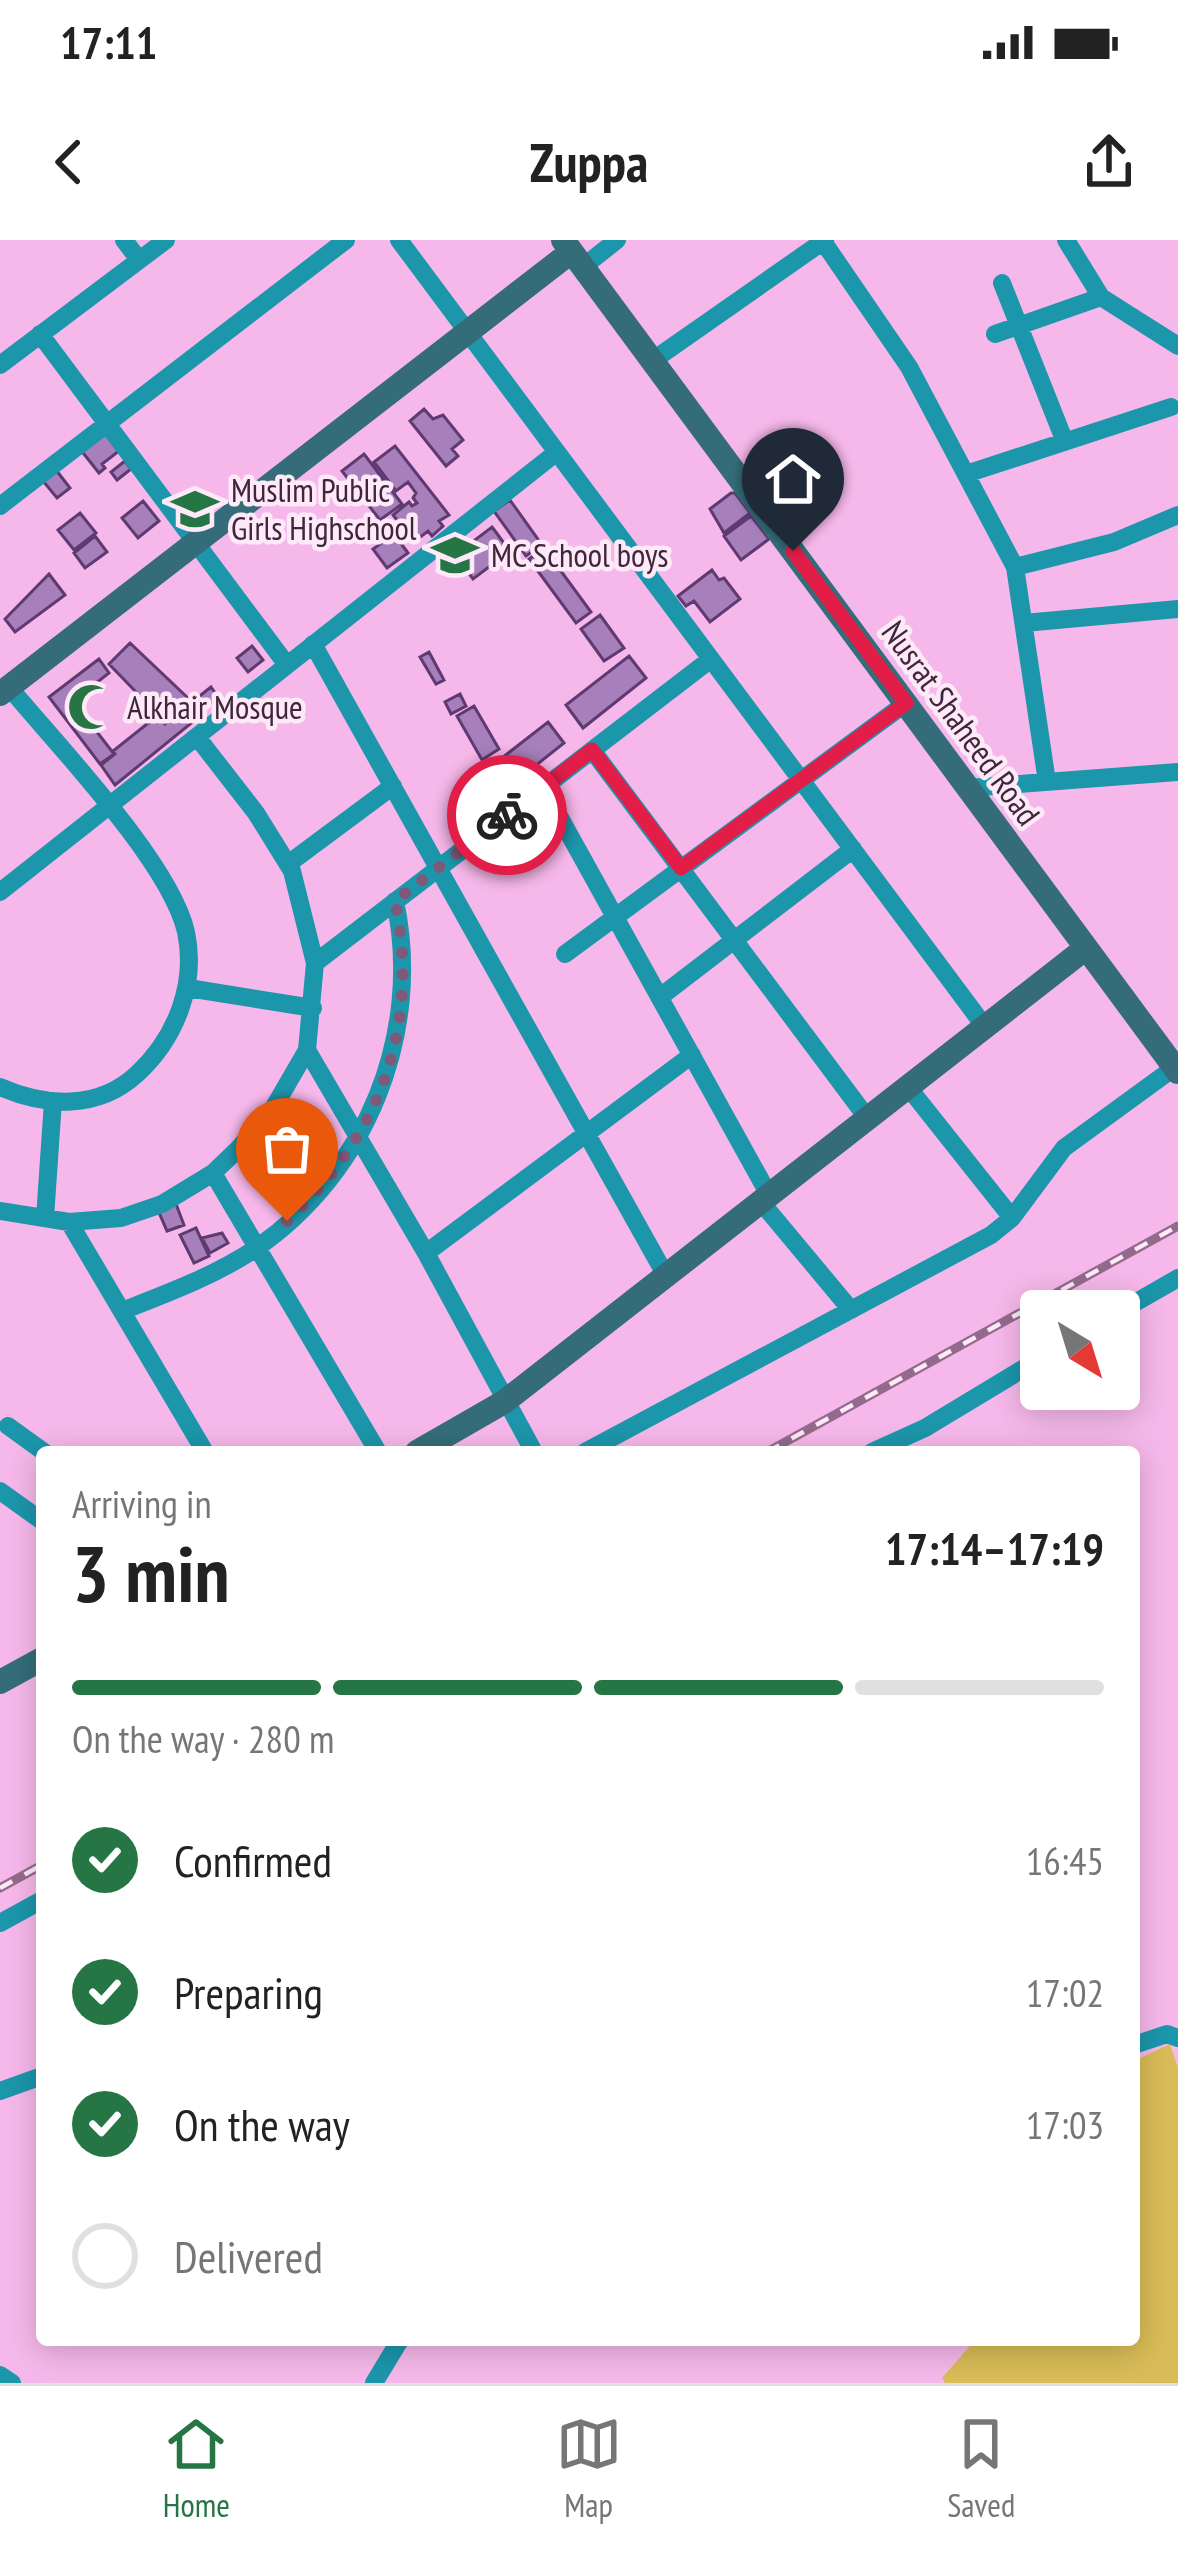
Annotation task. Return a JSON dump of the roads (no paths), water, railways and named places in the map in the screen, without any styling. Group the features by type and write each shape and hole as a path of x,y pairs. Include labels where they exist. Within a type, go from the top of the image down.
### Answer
{"street":[{"path":"124,240 139,260"},
{"path":"0,365 166,240"},
{"path":"0,506 346,240"},
{"path":"399,240 986,1027"},
{"path":"0,1087 26,1098 95,1099 137,1074 167,1038 188,988 185,929 172,897 108,806 4,691 572,253 616,240"},
{"path":"652,361 823,240 909,367 1015,568 1047,782"},
{"path":"1066,240 1101,297 1178,346"},
{"name":"Nusrat Shaheed Road","path":"572,253 1177,1070"},
{"path":"1002,284 1065,442"},
{"path":"994,334 1101,297"},
{"path":"40,334 287,665"},
{"path":"966,474 1171,407"},
{"path":"0,892 557,452"},
{"path":"1015,568 1114,542 1178,515"},
{"path":"1024,623 1178,608"},
{"path":"314,644 665,1276"},
{"path":"315,963 712,658"},
{"path":"565,954 906,703"},
{"path":"0,1211 69,1222 141,1212 213,1172 274,1107 307,1050 315,963 288,864 256,813 196,737"},
{"path":"592,750 868,1118"},
{"path":"968,788 1178,772"},
{"path":"288,864 393,786"},
{"path":"543,787 692,1055 765,1198 851,1310"},
{"path":"660,997 854,849"},
{"path":"122,1311 189,1286 257,1248 316,1194 360,1138 390,1066 397,1030 403,957 395,901"},
{"path":"427,1446 504,1402 1086,948"},
{"path":"188,988 313,1008"},
{"path":"307,1050 426,1253 530,1446"},
{"path":"426,1253 692,1055"},
{"path":"596,1446 991,1235 1012,1218 1064,1148 1177,1070"},
{"path":"908,1087 1012,1218"},
{"path":"45,1218 52,1101"},
{"path":"213,1172 374,1446"},
{"path":"69,1222 201,1446"},
{"path":"1140,1300 1178,1278"},
{"path":"885,1446 925,1428 1020,1371"},
{"path":"8,1426 36,1446"},
{"path":"0,1491 36,1517"},
{"path":"0,1682 36,1662"},
{"path":"0,1923 36,1903"},
{"path":"1140,2042 1167,2034 1178,2038"},
{"path":"0,2091 36,2078"},
{"path":"374,2383 396,2346"},
{"path":"0,2375 12,2383"}],"railway":[{"path":"778,1446 1178,1226"},
{"path":"0,1888 36,1868"}],"place":[{"name":"Muslim Public Girls Highschool","path":"195,509"},
{"name":"MC School boys","path":"455,555"},
{"name":"Alkhair Mosque","path":"91,707"}]}
